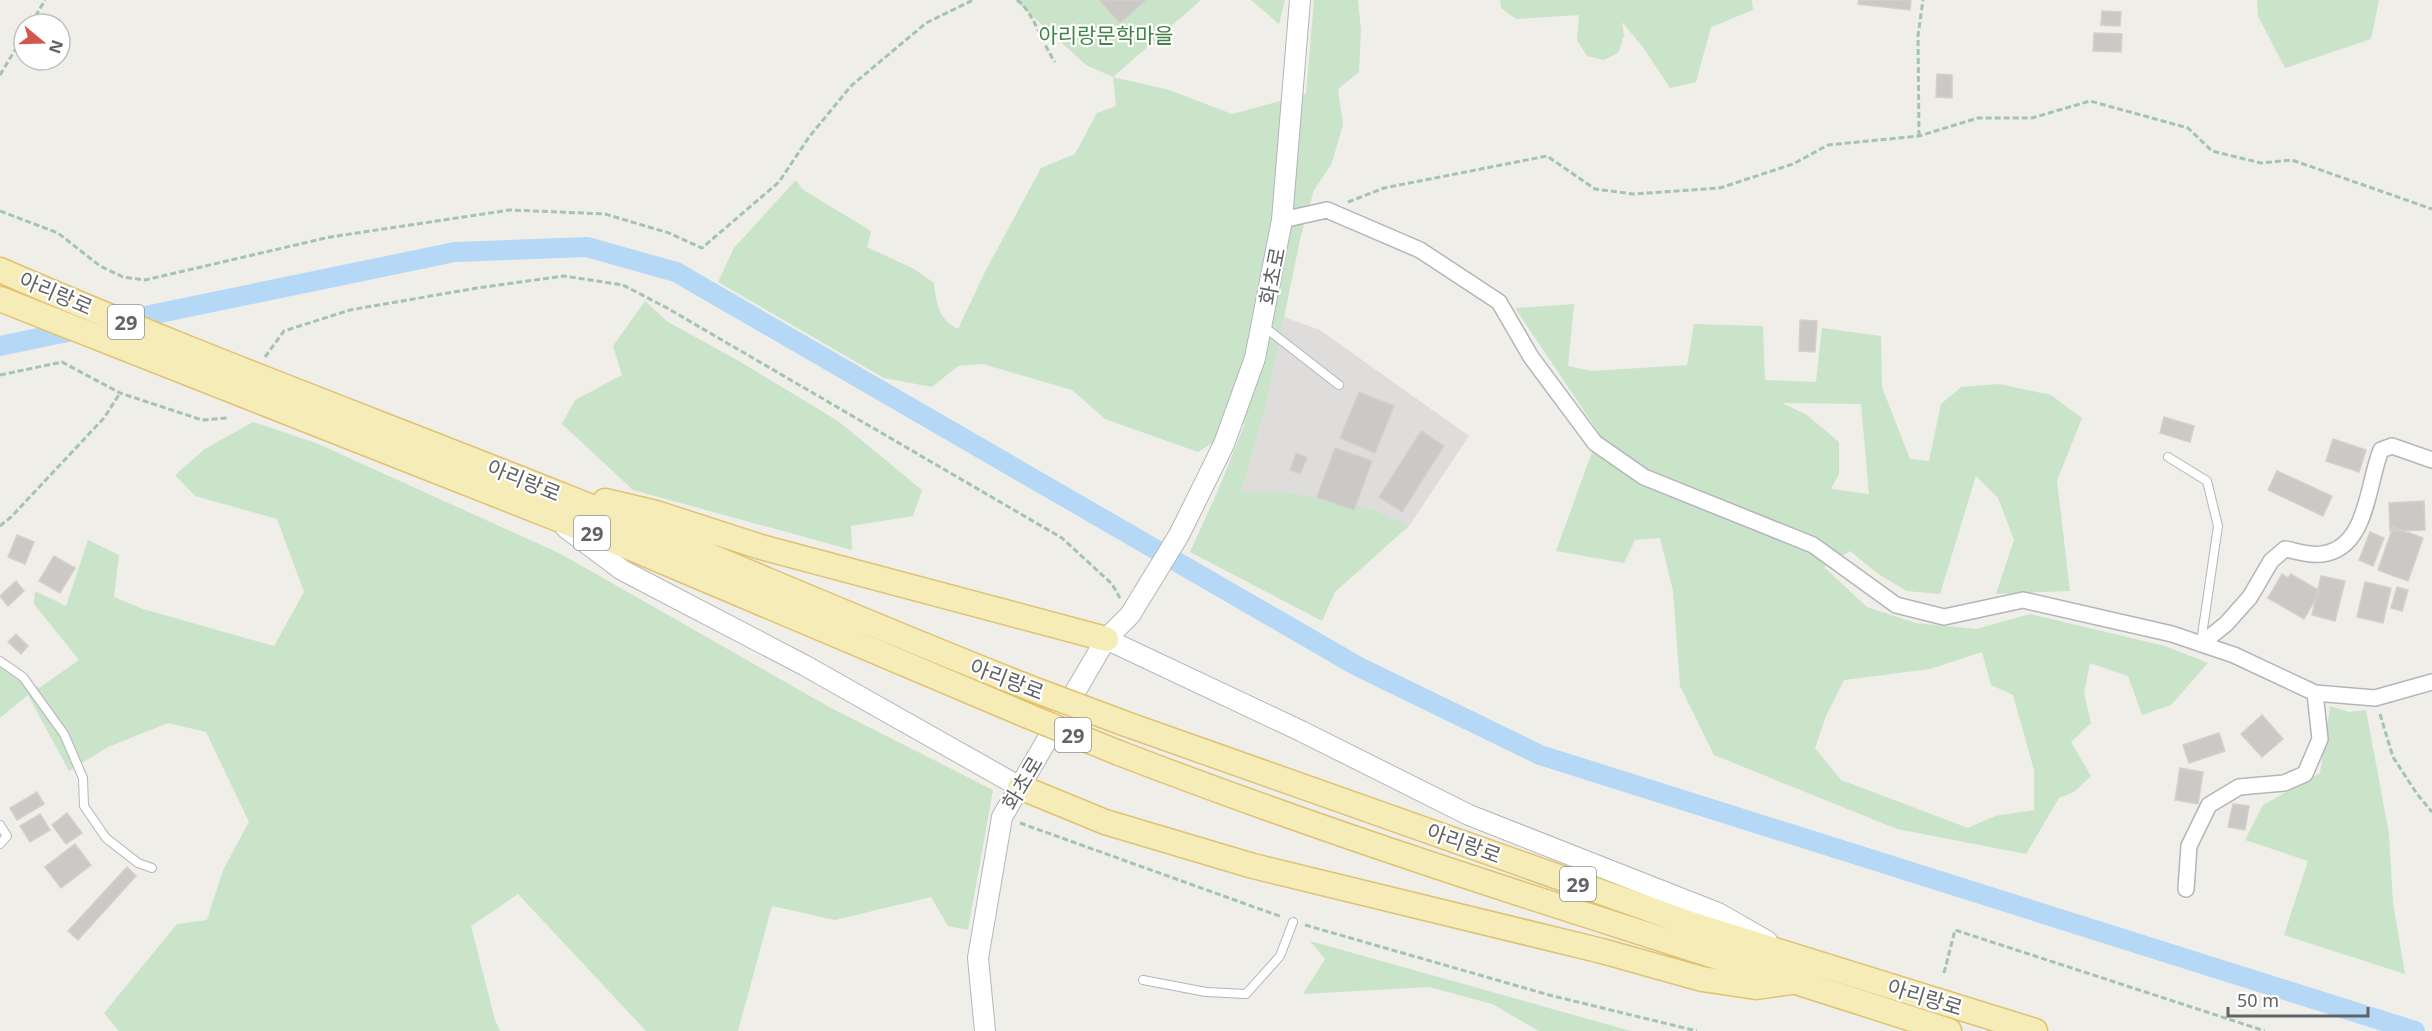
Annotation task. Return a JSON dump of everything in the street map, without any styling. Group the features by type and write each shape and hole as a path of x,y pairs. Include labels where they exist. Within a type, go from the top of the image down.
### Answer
{"main road":[{"name":"아리랑로","path":"0,270 57,295 567,497 934,651 1038,692 1694,925 2035,1031"},
{"name":"아리랑로","path":"2,300 635,550 1119,753 1280,813 1949,1031"},
{"path":"567,497 610,501 656,513 761,547 1106,639"},
{"path":"1020,787 1105,822 1254,867 1579,946 1702,979 1756,987 1795,981"}],"street":[{"name":"화초로","path":"985,1031 978,958 1002,817 1106,639 1130,615 1179,536 1224,444 1255,358 1282,220 1300,0"},
{"path":"1282,220 1327,210 1420,250 1499,302 1531,357 1595,443 1644,477 1813,545 1896,605 1944,616 2023,600 2172,634 2234,655 2315,693 2375,698 2432,682"},
{"path":"2201,644 2226,624 2250,597 2271,561 2284,549 2322,554 2347,545 2363,516 2373,468 2381,450 2392,446 2432,460"},
{"path":"552,517 622,570 804,665 1020,787"},
{"path":"1106,639 1290,726 1469,815 1718,913 1793,956"},
{"path":"2186,889 2190,846 2209,805 2239,787 2284,783 2305,774 2320,739 2315,693"}],"lane":[{"path":"1262,325 1339,385"},
{"path":"2168,457 2207,481 2218,526 2201,644"},
{"path":"0,661 22,677 64,734 83,778 84,806 106,838 138,863 152,868"},
{"path":"0,825 7,836 0,844"},
{"path":"1143,980 1206,992 1246,994 1280,956 1293,922"}],"path":[{"path":"0,211 58,233 100,266 123,277 145,280 330,237 510,210 605,214 669,233 702,248 779,182 809,137 851,86 926,23 972,0"},
{"path":"1017,0 1024,5 1054,62"},
{"path":"1919,136 1918,36 1923,0"},
{"path":"0,75 12,55"},
{"path":"1327,210 1384,188 1547,156 1595,189 1634,194 1720,188 1793,164 1828,145 1919,136 1977,118 2031,118 2090,101 2188,128 2212,151 2260,163 2292,160 2432,209"},
{"path":"265,357 284,331 350,310 564,276 622,285 667,308 1062,538 1112,584 1130,615"},
{"path":"0,375 62,362 120,393 202,420 228,418"},
{"path":"0,526 104,418 120,393"},
{"path":"2375,698 2393,757 2417,794 2432,812"},
{"path":"1002,817 1293,922 1550,995 1697,1031"},
{"path":"1944,973 1955,930 2265,1031"}],"shaded area":[{"path":"1284,317 1320,330 1469,436 1409,526 1375,510 1241,492 1265,410"}],"green space":[{"name":"아리랑문학마을","path":"1015,0 1201,0 1113,77 1086,65"},
{"path":"1251,0 1285,0 1279,24"},
{"path":"1314,0 1358,0 1361,30 1359,72 1338,89 1343,125 1331,165 1314,190 1301,235 1265,410 1241,492 1291,493 1375,510 1409,526 1335,592 1322,621 1190,552 1245,423 1198,452 1105,419 1072,390 983,364 958,366 932,387 884,378 718,282 734,248 796,180 802,189 871,231 867,247 914,269 934,283 943,316 958,329 986,270 1041,168 1075,154 1097,113 1116,106 1113,77 1169,90 1232,114 1306,94"},
{"path":"1500,0 1752,0 1753,10 1711,27 1696,82 1670,88 1643,47 1622,22 1624,36 1618,53 1604,60 1587,56 1577,40 1579,15 1516,19 1501,8"},
{"path":"2257,0 2379,0 2371,39 2285,68 2258,16"},
{"path":"645,301 668,322 739,361 838,421 922,490 913,516 851,526 852,550 633,490 562,424 575,400 622,375 613,346"},
{"path":"1574,304 1568,366 1592,371 1687,365 1694,324 1763,326 1765,380 1816,382 1822,328 1881,336 1882,387 1910,459 1929,461 1941,404 1961,387 1999,384 2051,395 2082,418 2057,481 2070,591 1996,594 2014,540 1998,498 1976,476 1940,594 1907,591 1878,574 1850,551 1824,567 1867,607 1916,623 1976,629 2030,614 2165,646 2208,663 2171,705 2142,715 2128,676 2090,663 2084,693 2091,723 2071,742 2091,776 2074,792 2059,798 2026,854 1897,829 1714,755 1680,686 1673,591 1660,538 1635,540 1624,563 1556,551 1599,433 1515,308","holes":["1782,403 1861,404 1869,494 1831,489 1839,474 1839,442 1807,415","1982,652 1991,685 2013,695 2034,770 2034,810 1995,816 1968,828 1841,780 1815,748 1826,716 1844,680 1930,669"]},
{"path":"253,422 316,443 561,554 831,708 993,790 968,930 948,926 931,897 835,920 772,906 738,1031 646,1031 518,894 471,926 495,1020 500,1031 119,1031 104,1013 177,924 207,920 223,870 249,822 206,732 168,723 108,747 69,771 28,695 0,718 0,657 39,688 79,660 34,604 35,591 66,606 88,540 119,555 114,597 143,609 274,646 304,592 277,519 195,496 175,475 205,449"},
{"path":"2330,706 2349,712 2366,710 2389,834 2393,903 2405,974 2284,935 2308,861 2245,840 2263,805 2320,773"},
{"path":"1310,941 1631,1031 1539,1031 1492,1004 1429,987 1303,994 1325,959"}],"building":[{"path":"1099,0 1146,0 1120,23"},
{"path":"1859,0 1911,0 1910,10 1858,4"},
{"path":"2102,11 2121,12 2120,26 2101,25"},
{"path":"2094,33 2122,34 2121,52 2093,51"},
{"path":"1937,74 1952,75 1952,98 1936,97"},
{"path":"1800,320 1817,321 1815,352 1799,351"},
{"path":"1359,392 1394,406 1375,453 1340,438"},
{"path":"2164,417 2194,426 2190,442 2160,433"},
{"path":"1421,431 1444,446 1402,512 1379,497"},
{"path":"2333,439 2366,450 2359,472 2326,461"},
{"path":"1335,448 1372,461 1354,510 1317,497"},
{"path":"1296,453 1307,458 1300,474 1290,470"},
{"path":"2277,471 2332,496 2323,516 2268,490"},
{"path":"2424,501 2425,530 2390,531 2389,503"},
{"path":"2393,527 2423,538 2408,581 2378,570"},
{"path":"2370,532 2384,538 2373,566 2359,560"},
{"path":"17,535 34,542 25,564 8,557"},
{"path":"54,556 75,568 60,593 39,581"},
{"path":"2282,574 2288,578 2291,574 2320,591 2304,619 2268,598"},
{"path":"2321,576 2345,581 2335,621 2312,615"},
{"path":"16,581 24,591 8,606 0,596"},
{"path":"2365,582 2391,588 2383,623 2357,617"},
{"path":"2397,587 2408,590 2402,611 2391,608"},
{"path":"16,634 28,646 21,654 8,642"},
{"path":"2262,715 2283,739 2262,757 2241,734"},
{"path":"2219,733 2225,751 2189,763 2183,745"},
{"path":"2180,768 2203,772 2198,804 2175,800"},
{"path":"37,792 44,804 17,820 10,808"},
{"path":"2233,804 2249,806 2245,830 2228,827"},
{"path":"67,813 82,833 66,844 52,825"},
{"path":"40,814 50,830 30,842 20,826"},
{"path":"75,844 91,865 61,888 45,867"},
{"path":"127,867 136,876 78,940 68,931"}],"waterway":[{"path":"116,322 455,252 587,247 676,272 1357,666 1540,755 2415,1031"},
{"path":"0,346 82,329"}]}
